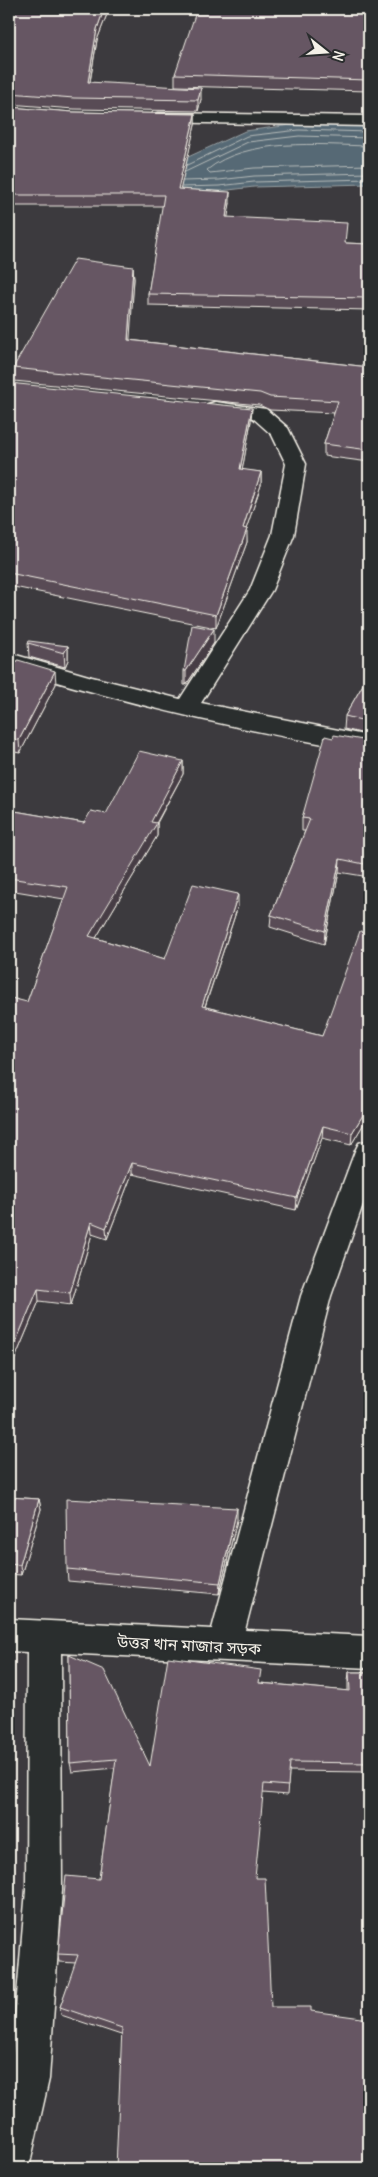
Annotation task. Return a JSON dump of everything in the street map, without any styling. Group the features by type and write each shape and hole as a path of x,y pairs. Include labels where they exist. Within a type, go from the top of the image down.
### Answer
{"street":[{"path":"137,117 369,121"},
{"path":"186,708 261,590 283,535 296,464 281,432 259,412 190,406"},
{"path":"9,660 88,684 186,708 369,744"},
{"path":"224,1646 316,1296 369,1151"},
{"name":"উত্তর খান মাজার সড়ক","path":"9,1635 369,1652"},
{"path":"10,2168 30,2079 44,1890 44,1638"}],"water":[{"path":"299,124 369,127 369,184 254,187 220,191 164,189 164,168 245,131"}],"building":[{"path":"9,9 104,9 97,29 88,82 201,88 198,100 74,98 9,93"},
{"path":"197,9 369,9 369,80 175,74"},
{"path":"9,107 73,112 195,114 178,189 230,192 226,217 347,223 345,243 369,244 369,298 148,294 164,195 9,195"},
{"path":"75,259 133,267 128,340 369,367 369,450 324,444 338,401 270,397 260,393 13,368"},
{"path":"9,383 252,408 240,469 261,472 243,528 247,529 216,615 9,573"},
{"path":"192,625 214,629 186,671 184,671"},
{"path":"29,641 68,646 64,653 28,643"},
{"path":"9,660 17,662 18,660 55,671 19,740 9,739"},
{"path":"369,674 369,722 345,716"},
{"path":"334,735 369,741 369,865 340,859 325,931 271,915 310,819 302,818 325,736 333,738"},
{"path":"139,751 183,761 151,822 157,823 89,936 165,959 193,884 238,894 202,1006 322,1036 360,931 369,933 369,1105 352,1133 323,1126 297,1198 132,1163 106,1228 91,1222 70,1293 38,1289 9,1358 9,1001 11,998 27,1002 68,887 9,878 9,810 84,823 91,811 106,814"},
{"path":"9,1411 13,1412 9,1440"},
{"path":"9,1497 39,1499 20,1565 9,1564"},
{"path":"66,1499 237,1508 220,1583 67,1569"},
{"path":"69,1655 104,1670 150,1766 168,1657 261,1670 259,1683 350,1691 349,1672 369,1672 369,1763 290,1762 288,1786 264,1784 255,1878 265,1878 271,2007 311,2007 311,2011 369,2019 369,2168 116,2168 122,2028 60,2007 78,1955 58,1954 66,1876 99,1879 116,1759 70,1763"}]}
